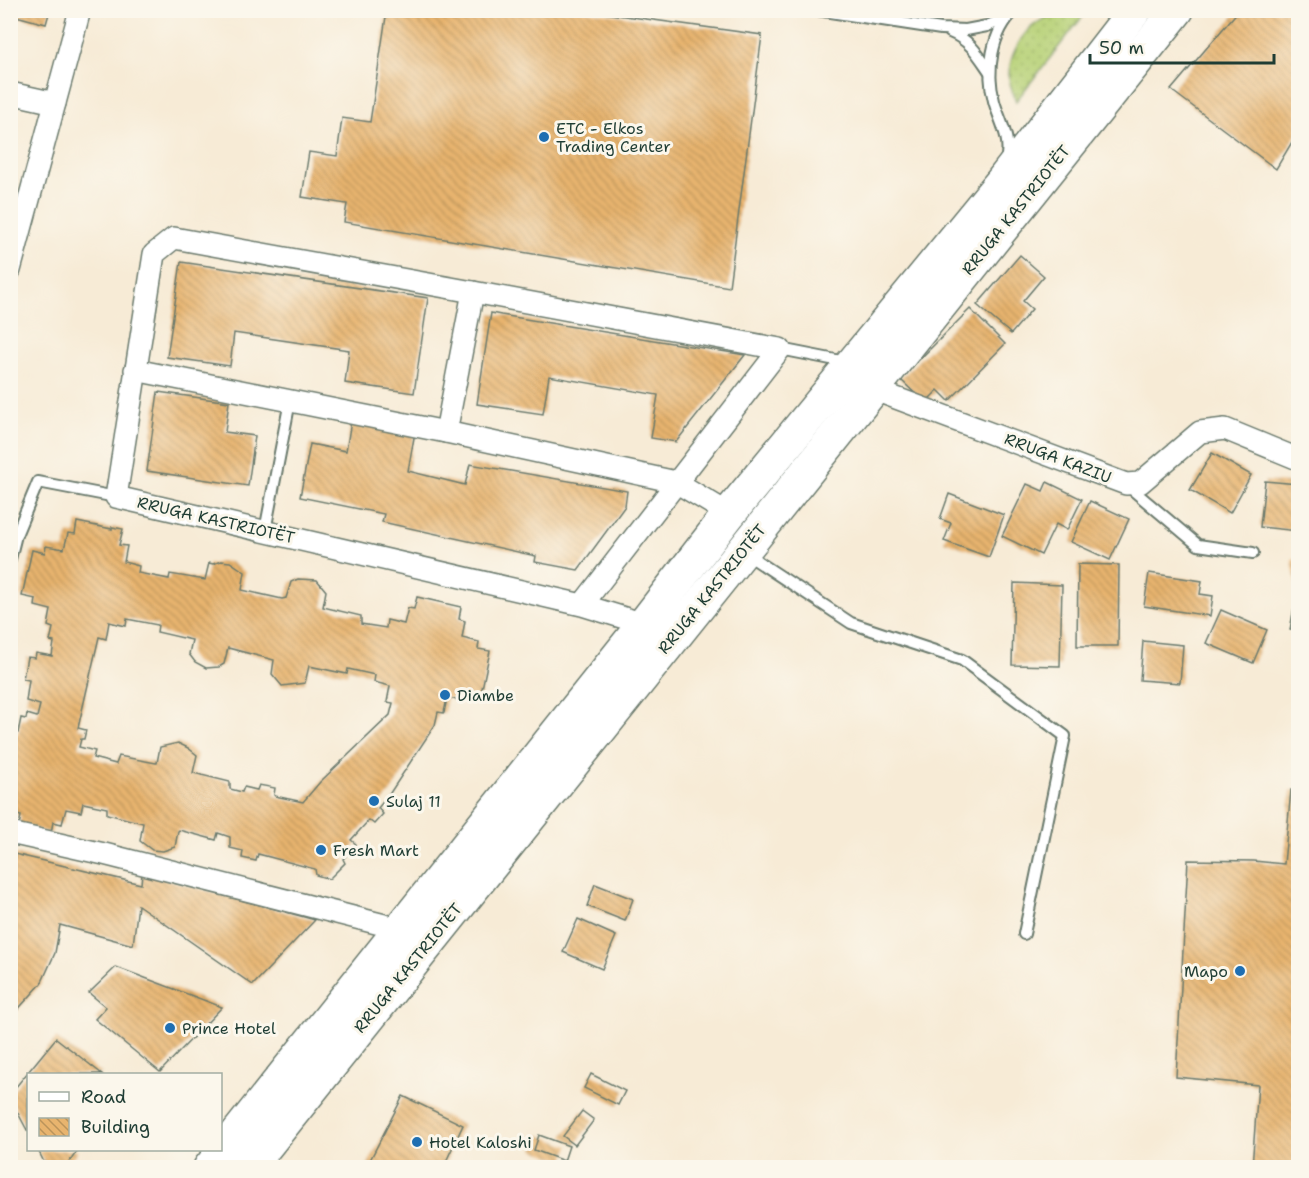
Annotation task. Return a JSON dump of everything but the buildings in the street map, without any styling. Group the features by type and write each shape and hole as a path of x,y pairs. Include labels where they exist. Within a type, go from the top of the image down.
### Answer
{"main road":[{"name":"RRUGA KASTRIOTËT","path":"210,1167 644,624 729,514 1000,184 1135,10"},
{"name":"RRUGA KASTRIOTËT","path":"248,1167 1177,10"}],"street":[{"path":"10,270 16,228 55,103 80,10"},
{"path":"10,93 55,103"},
{"name":"RRUGA KASTRIOTËT","path":"644,624 582,605 116,497 154,254 174,238 780,349"},
{"path":"446,432 473,291"},
{"path":"582,605 780,349"},
{"name":"RRUGA KASTRIOTËT","path":"135,370 446,432 676,482 729,514"},
{"name":"RRUGA KAZIU","path":"872,389 1126,484 1140,483 1200,432 1211,430 1226,429 1299,459"},
{"name":"RRUGA KASTRIOTËT","path":"10,833 104,854 400,929"}],"lane":[{"path":"818,10 941,29 966,30 987,26 1011,14"},
{"path":"1000,184 1008,155 1005,132 994,101 990,72 994,44 1011,14"},
{"path":"941,29 961,36 975,50 990,72"},
{"name":"RRUGA KASTRIOTËT","path":"780,349 852,363"},
{"path":"265,531 290,400"},
{"path":"10,559 16,535 38,482 116,497"},
{"path":"1126,484 1198,545 1253,553"},
{"path":"742,552 851,623 963,660 1065,736 1024,934"}],"green space":[{"path":"1065,10 1087,11 1016,101 1010,85 1009,72 1017,45 1033,26"}],"place":[{"name":"ETC - Elkos Trading Center","path":"544,137"},
{"name":"Diambe","path":"445,695"},
{"name":"Sulaj 11","path":"374,801"},
{"name":"Fresh Mart","path":"321,850"},
{"name":"Mapo","path":"1240,971"},
{"name":"Prince Hotel","path":"170,1028"},
{"name":"Hotel Kaloshi","path":"417,1142"}]}
